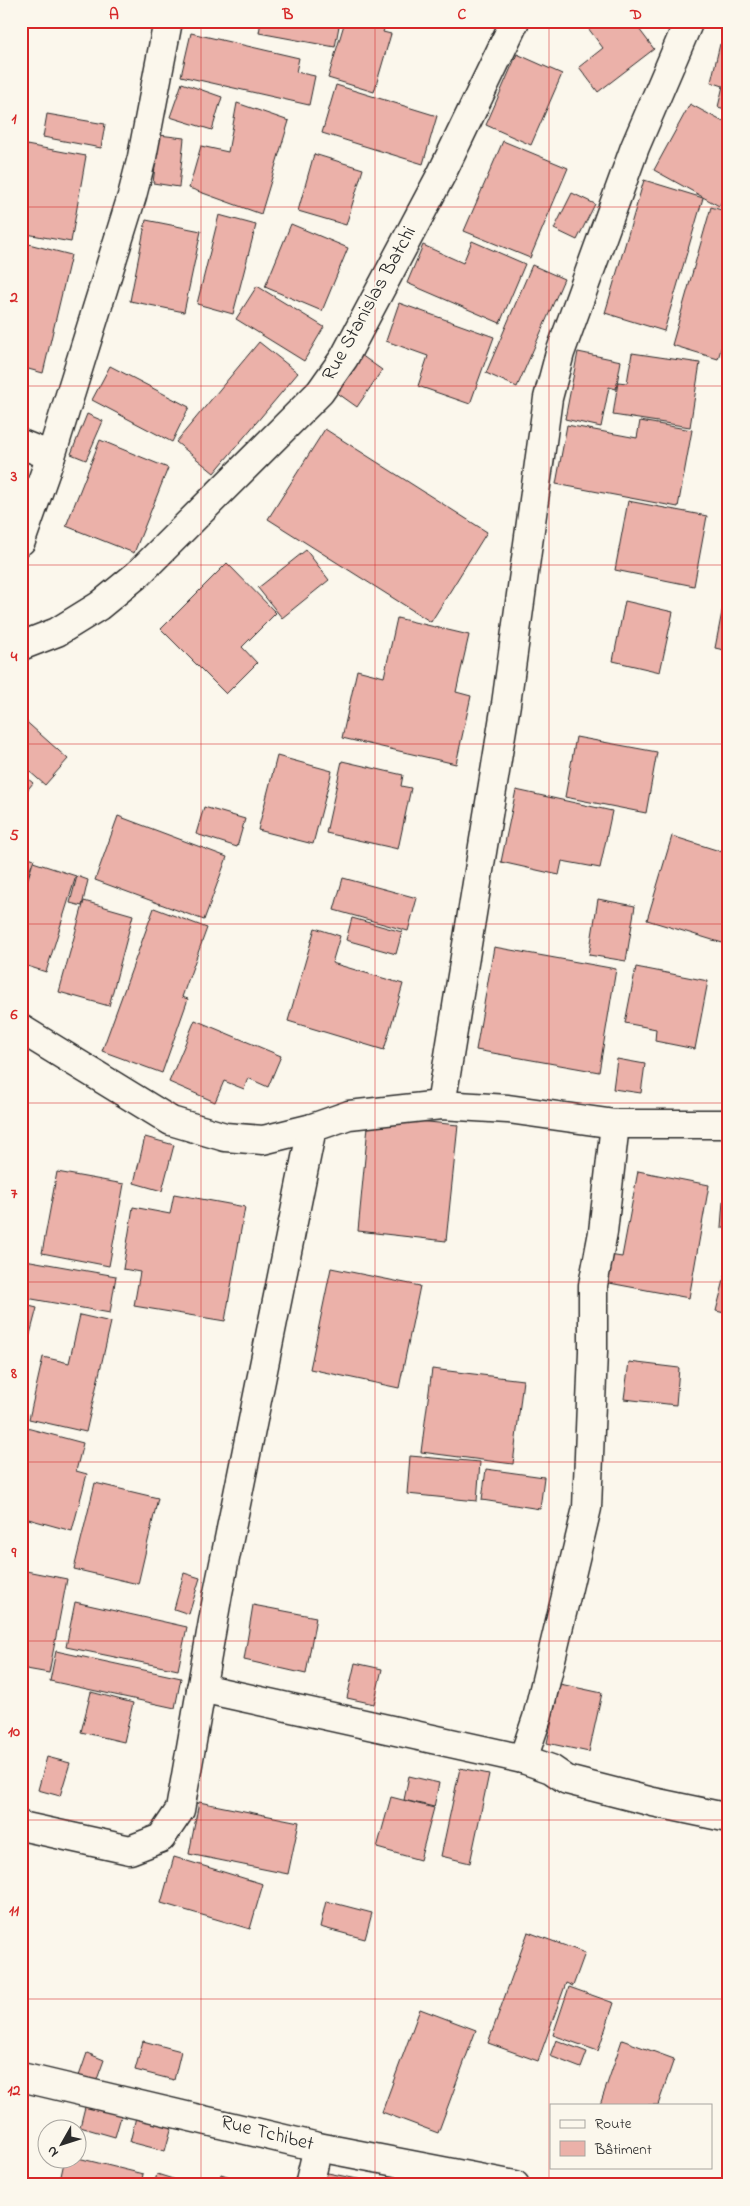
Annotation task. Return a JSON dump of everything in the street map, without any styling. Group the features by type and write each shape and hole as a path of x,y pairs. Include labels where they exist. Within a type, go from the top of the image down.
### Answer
{"street":[{"path":"21,541 51,456 132,196 142,157 168,21"},
{"name":"Rue Stanislas Batchi","path":"21,646 57,632 92,610 138,574 320,392 344,358 441,175 515,21"},
{"path":"441,1105 506,704 548,398 560,352 635,147 690,21"},
{"path":"21,444 51,456"},
{"path":"21,1029 172,1121 225,1137 263,1140 312,1128 348,1114 441,1105 508,1109 616,1124 729,1124"},
{"path":"524,1758 537,1718 587,1508 593,1285 603,1232 616,1124"},
{"path":"21,1826 130,1850 162,1838 180,1810 218,1593 312,1128"},
{"path":"201,1688 524,1758 551,1769 567,1780 729,1818"},
{"name":"Rue Tchibet","path":"21,2077 318,2147 515,2185"},
{"path":"309,2185 318,2147"}],"building":[{"path":"261,21 340,21 335,47 259,33"},
{"path":"345,21 387,21 383,32 391,34 374,92 328,78"},
{"path":"597,21 633,21 654,49 598,92 579,67 603,48 588,28"},
{"path":"191,33 299,58 296,72 315,76 309,105 181,76"},
{"path":"720,44 729,47 729,110 718,107 723,86 711,82"},
{"path":"517,54 562,74 531,145 486,125"},
{"path":"182,83 222,97 212,130 170,117"},
{"path":"336,85 437,116 423,164 322,133"},
{"path":"237,103 289,121 261,214 189,188 201,146 228,152"},
{"path":"690,104 729,125 729,189 719,206 654,170"},
{"path":"47,114 105,124 101,148 43,137"},
{"path":"159,135 184,138 179,187 153,183"},
{"path":"503,141 568,168 530,258 464,231"},
{"path":"21,144 86,156 71,242 21,233"},
{"path":"314,154 363,169 346,225 298,211"},
{"path":"644,180 703,198 664,331 605,313"},
{"path":"572,193 595,204 577,240 554,229"},
{"path":"711,207 729,212 729,321 718,359 672,345"},
{"path":"219,215 256,225 233,314 197,304"},
{"path":"146,220 201,231 184,312 130,301"},
{"path":"291,224 348,248 322,311 265,287"},
{"path":"472,241 525,264 500,323 407,283 423,245 463,263"},
{"path":"21,242 71,255 43,373 21,367"},
{"path":"532,265 564,279 517,387 486,373"},
{"path":"257,286 324,327 304,361 236,319"},
{"path":"399,303 494,337 470,404 418,386 428,356 386,341"},
{"path":"259,342 298,373 214,473 176,442"},
{"path":"578,352 621,361 616,389 609,387 601,427 565,419"},
{"path":"632,353 700,363 690,427 613,415 618,382 627,383"},
{"path":"361,355 382,370 357,407 336,392"},
{"path":"110,366 189,407 172,442 92,400"},
{"path":"87,414 103,421 86,460 71,454"},
{"path":"640,421 692,430 678,507 556,484 567,425 637,438"},
{"path":"325,429 487,532 431,622 268,519"},
{"path":"100,440 168,468 134,553 66,526"},
{"path":"628,501 707,516 694,586 615,570"},
{"path":"306,550 329,580 282,618 258,588"},
{"path":"227,563 276,613 242,647 257,663 226,694 161,629"},
{"path":"729,576 729,651 715,648"},
{"path":"625,601 673,612 660,672 613,661"},
{"path":"397,618 469,635 456,692 471,696 456,764 342,738 357,670 384,677"},
{"path":"21,717 68,759 45,785 21,764"},
{"path":"576,737 657,752 646,813 565,797"},
{"path":"277,756 332,771 313,844 258,830"},
{"path":"342,761 403,775 401,786 411,788 398,849 326,833"},
{"path":"21,773 33,783 21,798"},
{"path":"516,790 612,811 600,868 562,861 559,875 501,862"},
{"path":"204,807 245,819 237,847 196,834"},
{"path":"118,816 227,857 204,920 95,880"},
{"path":"672,836 729,854 729,945 647,920"},
{"path":"21,854 34,859 21,894"},
{"path":"33,862 76,876 46,972 21,964 21,901"},
{"path":"77,876 88,880 82,906 70,903"},
{"path":"343,878 417,898 408,931 334,910"},
{"path":"598,899 635,906 626,961 589,955"},
{"path":"84,901 133,915 109,1006 59,992"},
{"path":"154,908 207,928 182,997 188,999 162,1073 102,1051"},
{"path":"352,918 402,932 396,954 346,940"},
{"path":"315,928 340,936 332,963 403,984 384,1050 288,1021"},
{"path":"494,947 616,969 599,1072 476,1050"},
{"path":"636,967 708,981 695,1049 655,1041 656,1029 625,1023"},
{"path":"195,1020 281,1056 268,1087 248,1078 244,1089 224,1081 215,1102 169,1082"},
{"path":"617,1059 645,1064 641,1093 613,1089"},
{"path":"369,1116 458,1125 446,1241 358,1231"},
{"path":"145,1137 174,1145 162,1191 134,1183"},
{"path":"638,1171 709,1185 689,1298 604,1282 609,1255 622,1257"},
{"path":"57,1172 124,1184 109,1266 42,1253"},
{"path":"174,1194 245,1207 225,1321 134,1306 140,1272 123,1269 133,1207 170,1214"},
{"path":"723,1201 729,1202 729,1227 721,1227"},
{"path":"25,1260 116,1276 110,1313 21,1297"},
{"path":"729,1261 729,1314 716,1311"},
{"path":"331,1268 420,1286 399,1388 310,1369"},
{"path":"21,1304 37,1308 21,1368"},
{"path":"80,1315 111,1322 86,1432 29,1419 43,1357 69,1363"},
{"path":"629,1362 679,1368 676,1405 624,1399"},
{"path":"432,1369 523,1380 513,1464 421,1452"},
{"path":"23,1427 83,1443 76,1471 87,1474 72,1531 21,1517"},
{"path":"410,1456 480,1462 477,1501 407,1494"},
{"path":"486,1469 544,1477 540,1509 482,1500"},
{"path":"95,1483 158,1498 138,1584 74,1569"},
{"path":"21,1570 67,1579 49,1673 21,1668"},
{"path":"184,1573 200,1578 189,1614 174,1609"},
{"path":"75,1602 187,1627 178,1670 66,1647"},
{"path":"253,1605 316,1617 306,1674 244,1660"},
{"path":"56,1651 181,1678 175,1708 50,1681"},
{"path":"355,1663 382,1669 374,1704 347,1698"},
{"path":"560,1684 602,1693 589,1752 547,1743"},
{"path":"91,1692 133,1703 124,1742 81,1732"},
{"path":"47,1757 70,1763 60,1796 38,1790"},
{"path":"460,1768 489,1774 470,1863 441,1856"},
{"path":"409,1776 439,1783 434,1807 404,1800"},
{"path":"391,1797 434,1808 420,1860 377,1848"},
{"path":"199,1802 299,1822 288,1874 189,1854"},
{"path":"174,1857 263,1884 250,1929 161,1903"},
{"path":"326,1901 372,1913 365,1939 320,1927"},
{"path":"528,1932 585,1953 573,1986 566,1983 538,2061 488,2043"},
{"path":"569,1987 614,2003 598,2051 553,2035"},
{"path":"420,2009 476,2030 438,2133 382,2112"},
{"path":"556,2040 587,2052 581,2068 550,2056"},
{"path":"622,2040 674,2059 658,2104 600,2104"},
{"path":"143,2041 181,2051 174,2080 135,2070"},
{"path":"87,2053 104,2060 95,2085 78,2079"},
{"path":"86,2103 122,2113 115,2137 88,2129 88,2118 82,2118"},
{"path":"136,2117 172,2126 165,2151 130,2142"},
{"path":"88,2160 143,2174 141,2185 59,2185 63,2168 88,2168"},
{"path":"323,2172 387,2185 321,2185"},
{"path":"157,2174 192,2185 154,2185"},
{"path":"221,2174 255,2185 218,2185"},
{"path":"399,2181 416,2185 398,2185"}]}
